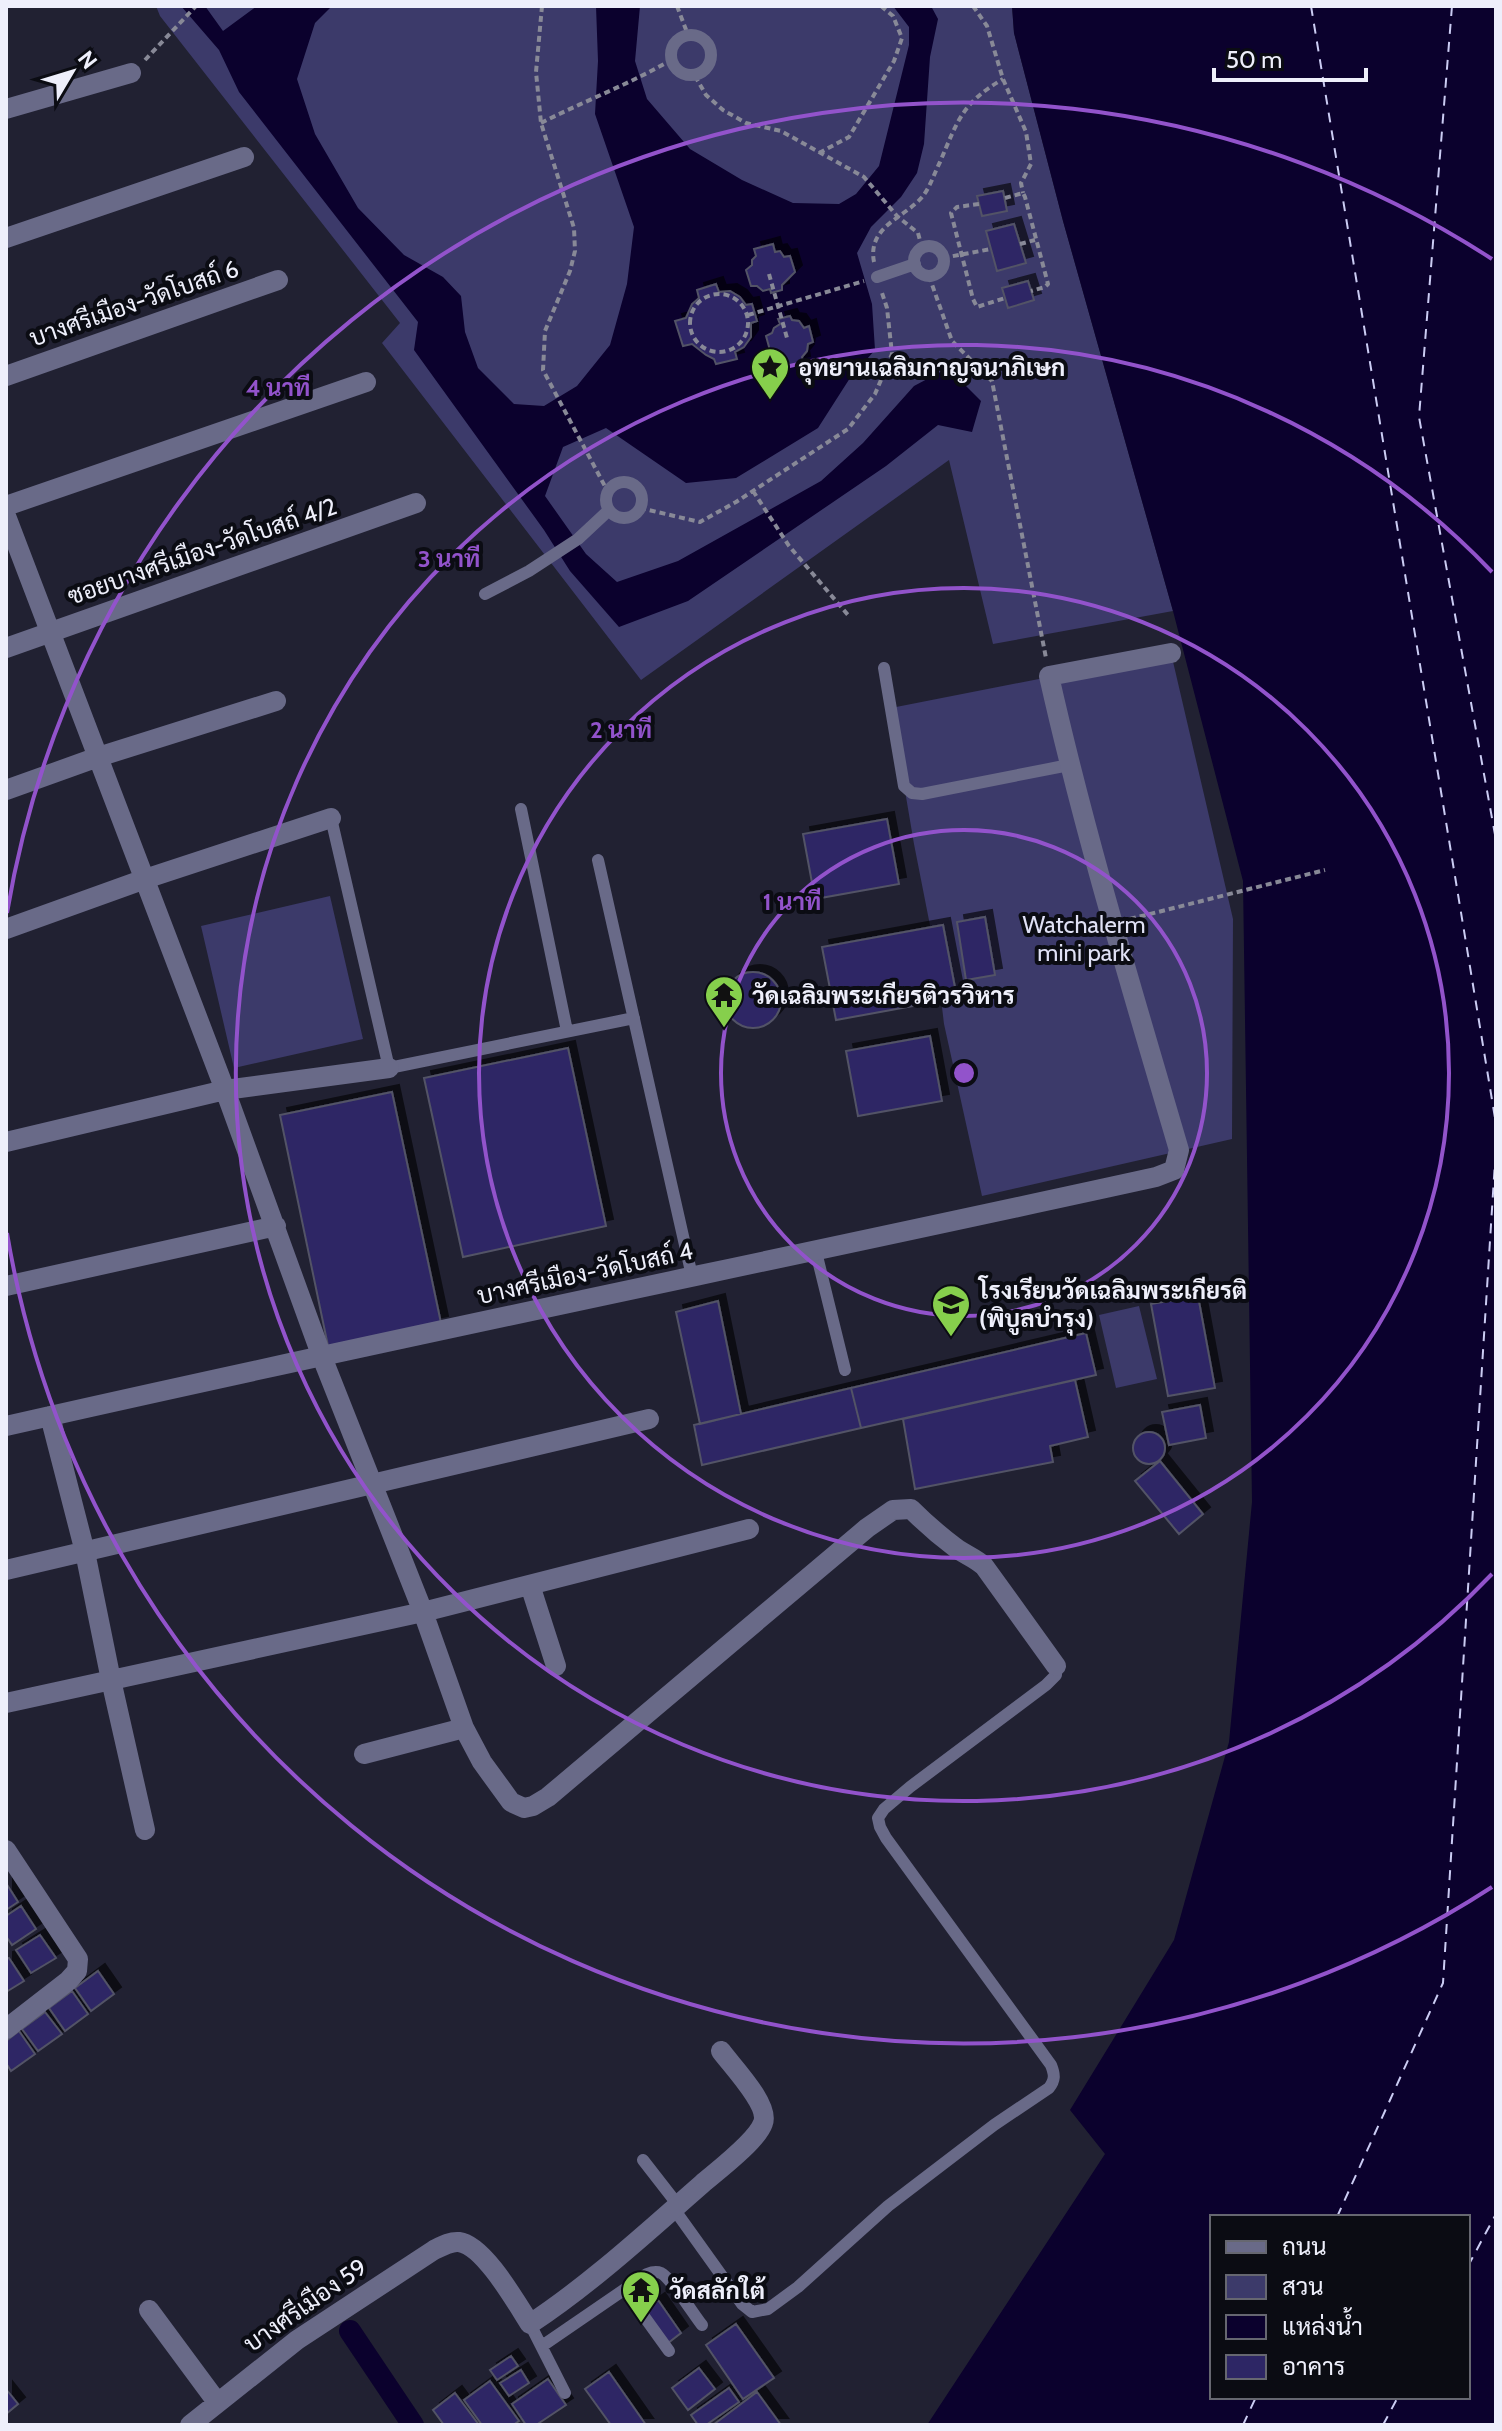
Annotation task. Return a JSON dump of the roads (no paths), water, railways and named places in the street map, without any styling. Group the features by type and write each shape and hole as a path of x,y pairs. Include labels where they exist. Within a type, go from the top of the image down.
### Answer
{"street":[{"path":"6,109 131,73"},
{"path":"6,238 244,157"},
{"name":"บางศรีเมือง-วัดโบสถ์ 6","path":"6,376 278,280"},
{"path":"6,506 366,382"},
{"name":"ซอยบางศรีเมือง-วัดโบสถ์ 4/2","path":"6,648 416,503"},
{"path":"6,516 225,1090 322,1357 423,1612 464,1728 490,1774 511,1802 524,1808 548,1797 719,1650 893,1510 911,1509 940,1537 984,1566 1056,1666"},
{"path":"1069,765 1049,676 1171,653"},
{"path":"6,790 98,757 276,701"},
{"name":"บางศรีเมือง-วัดโบสถ์ 4","path":"6,1426 692,1276 816,1252 1156,1177 1174,1170 1179,1150 1069,765"},
{"path":"6,929 331,818"},
{"path":"6,1142 225,1090 389,1068"},
{"path":"6,1286 276,1226"},
{"path":"50,1416 85,1552 145,1830"},
{"path":"6,1570 649,1419"},
{"path":"6,1703 423,1612 749,1529"},
{"path":"530,1585 556,1666"},
{"path":"364,1754 464,1728"},
{"path":"6,1850 78,1959 77,1971 68,1981 6,2029"},
{"path":"530,2324 555,2308 676,2207 751,2140 763,2124 764,2112 759,2101 721,2051"},
{"name":"บางศรีเมือง 59","path":"190,2425 297,2340 359,2297 434,2250 459,2242 476,2250 530,2324"},
{"path":"149,2310 217,2402"}],"lane":[{"path":"688,35 701,38 711,48 710,64 695,76 679,72 671,60 673,46 688,35"},
{"path":"935,247 943,258 939,272 929,276 920,272 915,264 916,255 922,248 935,247"},
{"path":"877,277 915,264"},
{"path":"618,483 630,483 640,491 640,508 631,517 618,517 609,510 606,498 618,483"},
{"path":"485,594 529,571 578,539 609,510"},
{"path":"884,668 904,786 912,793 922,794 1069,765"},
{"path":"521,809 567,1031"},
{"path":"331,818 389,1068 634,1018"},
{"path":"598,860 692,1276"},
{"path":"816,1252 845,1370"},
{"path":"643,2160 742,2304 752,2312 768,2309 798,2287 888,2206 994,2125 1049,2088 1055,2073 1051,2065 886,1838 878,1818 910,1787 1046,1685 1056,1675 1056,1666"},
{"path":"542,2346 647,2274 655,2272 662,2273 702,2325"},
{"path":"625,2290 669,2351"},
{"path":"530,2324 565,2393"}],"water":[{"path":"181,6 205,6 223,31 257,6 332,6 315,23 297,79 315,134 358,208 404,255 443,277 461,296 465,332 478,368 514,404 544,406 577,386 610,345 627,284 634,227 595,114 598,61 596,6 640,6 635,61 647,99 690,149 742,180 793,203 839,204 856,194 879,166 909,45 909,27 893,6 931,6 938,19 930,57 924,144 917,173 901,197 871,227 857,253 872,304 875,350 850,378 818,428 736,478 686,483 606,428 563,447 545,496 586,554 617,582 678,561 821,481 863,443 914,386 948,368 981,401 972,432 938,425 886,466 688,601 619,627 570,571 544,530 414,350 418,322 239,92 219,50"},
{"path":"1012,6 1496,6 1496,2425 927,2425 1105,2154 1070,2110 1174,1940 1229,1742 1252,1502 1243,881 1173,611 1063,221 1014,33"}],"waterway":[{"path":"350,2331 413,2425"}],"place":[{"name":"อุทยานเฉลิมกาญจนาภิเษก","path":"770,401"},
{"name":"วัดเฉลิมพระเกียรติวรวิหาร","path":"724,1029"},
{"name":"โรงเรียนวัดเฉลิมพระเกียรติ (พิบูลบำรุง)","path":"951,1338"},
{"name":"วัดสลักใต้","path":"641,2324"}],"park label":[{"name":"Watchalerm mini park","path":"1084,938"}]}
